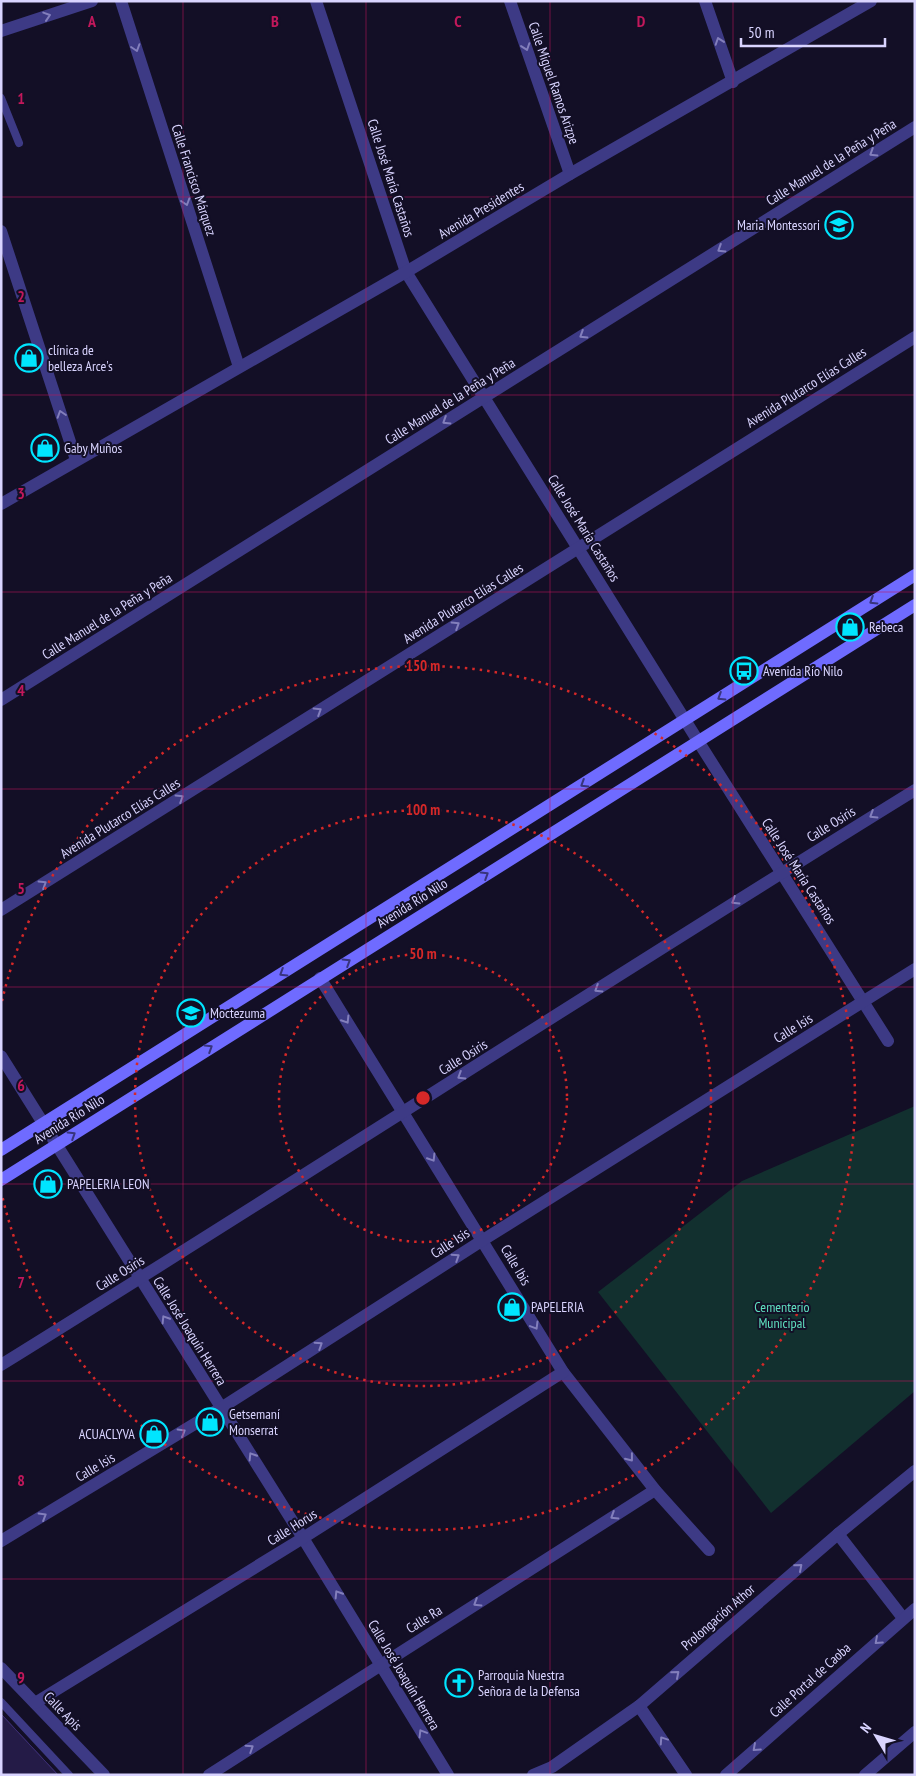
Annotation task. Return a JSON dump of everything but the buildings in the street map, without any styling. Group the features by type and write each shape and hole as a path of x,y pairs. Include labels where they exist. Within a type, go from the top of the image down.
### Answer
{"main road":[{"name":"Avenida Río Nilo","path":"1,1150 915,575"},
{"name":"Avenida Río Nilo","path":"1,1180 915,605"}],"street":[{"path":"1,31 92,1"},
{"name":"Calle Francisco Márquez","path":"120,1 239,367"},
{"name":"Calle José María Castaños","path":"316,1 406,272 698,741 888,1041"},
{"name":"Calle Miguel Ramos Arizpe","path":"510,1 570,174"},
{"path":"705,1 733,82"},
{"name":"Avenida Presidentes","path":"1,504 406,272 570,174 871,1"},
{"name":"Calle Manuel de la Peña y Peña","path":"1,700 915,127"},
{"path":"1,232 76,460"},
{"name":"Avenida Plutarco Elías Calles","path":"1,910 915,337"},
{"name":"Calle Osiris","path":"1,1365 140,1279 781,872 915,790"},
{"name":"Calle Isis","path":"1,1541 221,1408 483,1240 915,969"},
{"name":"Calle Ibis","path":"320,978 563,1372 655,1490 709,1550"},
{"name":"Calle José Joaquín Herrera","path":"1,1056 303,1538 448,1775"},
{"name":"Calle Horus","path":"35,1703 303,1538 563,1372"},
{"name":"Prolongación Athor","path":"533,1775 554,1771 639,1706 838,1534 915,1471"},
{"name":"Calle Ra","path":"209,1775 655,1490"},
{"path":"838,1534 903,1618"},
{"name":"Calle Portal de Caoba","path":"726,1775 915,1609"},
{"name":"Calle Apis","path":"1,1668 104,1775"},
{"path":"639,1706 686,1775"},
{"path":"864,1775 915,1732"}],"lane":[{"path":"1,98 19,143"},
{"path":"1,1702 68,1775"}],"green space":[{"name":"Cementerio Municipal","path":"915,1106 915,1391 771,1513 598,1292 742,1181"}],"place":[{"name":"Maria Montessori","path":"839,225"},
{"name":"clínica de belleza Arce's","path":"29,358"},
{"name":"Gaby Muños","path":"45,448"},
{"name":"Rebeca","path":"850,627"},
{"name":"Avenida Río Nilo","path":"744,671"},
{"name":"Moctezuma","path":"191,1013"},
{"name":"PAPELERIA LEON","path":"48,1184"},
{"name":"PAPELERIA","path":"512,1307"},
{"name":"Getsemaní Monserrat","path":"210,1422"},
{"name":"ACUACLYVA","path":"154,1434"},
{"name":"Parroquia Nuestra Señora de la Defensa","path":"459,1683"}]}
